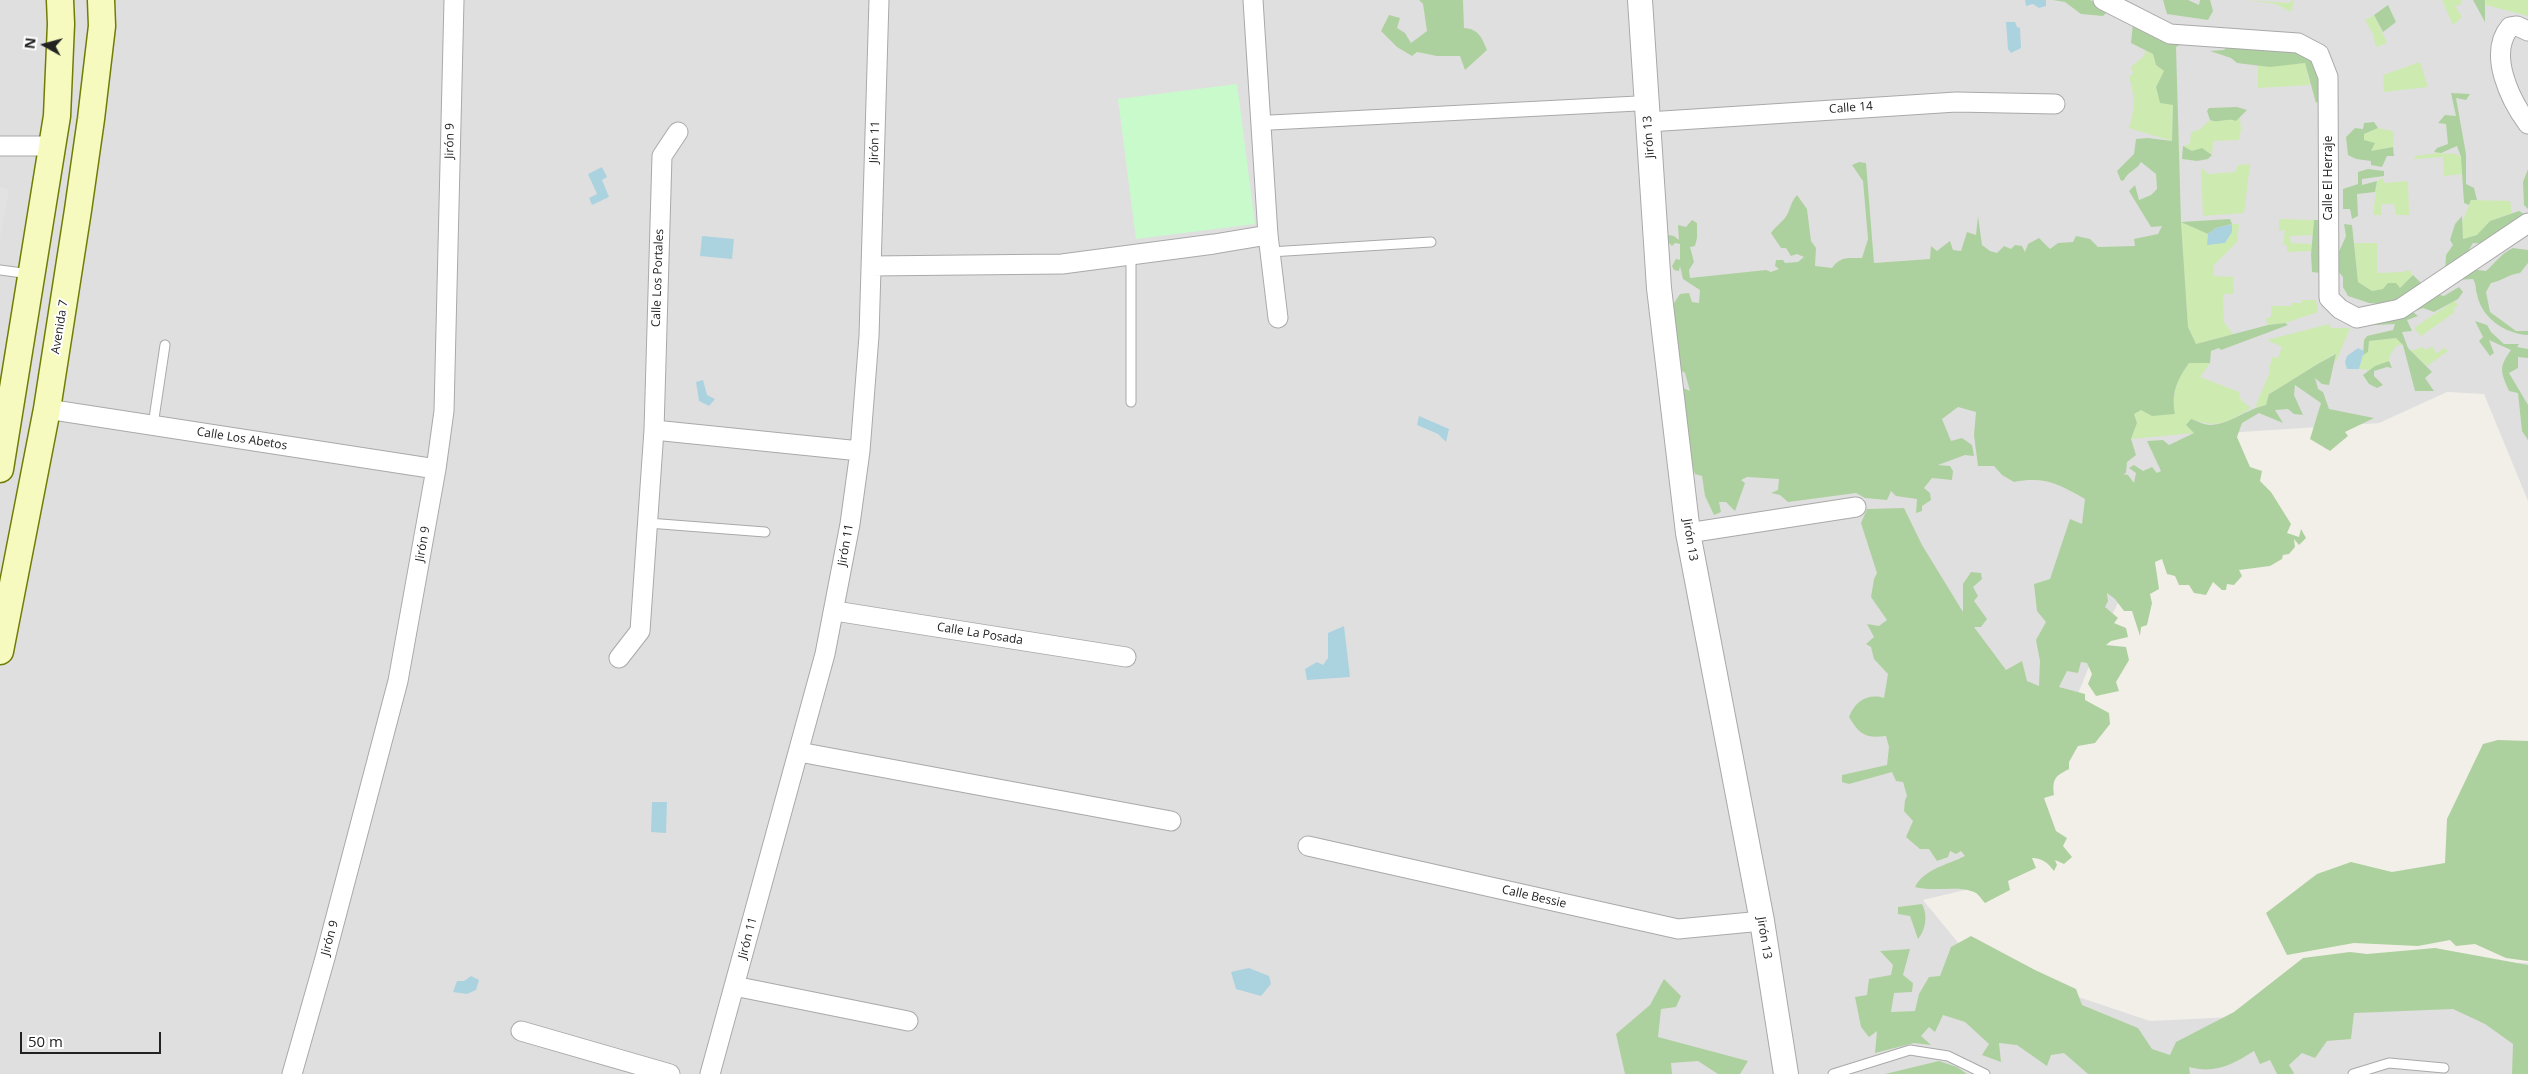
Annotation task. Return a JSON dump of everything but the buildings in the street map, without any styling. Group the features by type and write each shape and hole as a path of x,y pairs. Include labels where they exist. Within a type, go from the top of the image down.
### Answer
{"main road":[{"path":"0,469 33,274 58,107 60,0"},
{"name":"Avenida 7","path":"0,651 47,409 78,210 92,119 101,36 101,0"},
{"path":"44,205 78,210"}],"street":[{"name":"Jirón 9","path":"292,1074 325,958 398,681 436,469 444,411 454,0"},
{"name":"Jirón 11","path":"710,1074 799,752 835,611 860,451 869,336 879,0"},
{"path":"1253,0 1270,243 1278,318"},
{"name":"Jirón 13","path":"1640,0 1659,288 1688,533 1762,921 1786,1074"},
{"name":"Calle El Herraje","path":"2103,0 2170,34 2298,43 2319,54 2328,77 2329,298 2340,309 2358,318 2400,309 2528,223"},
{"path":"2528,32 2517,26 2510,27 2504,34 2501,56 2505,80 2512,99 2528,124"},
{"name":"Calle 14","path":"1647,113 1956,102 2055,104"},
{"path":"1262,123 1647,113"},
{"name":"Calle Los Portales","path":"619,658 640,631 654,430 662,156 678,132"},
{"path":"0,146 53,146"},
{"path":"871,266 1062,264 1131,255 1270,243"},
{"name":"Calle Los Abetos","path":"47,409 436,469"},
{"path":"654,430 860,451"},
{"path":"1688,533 1856,507"},
{"name":"Calle La Posada","path":"835,611 1126,658"},
{"path":"799,752 1171,821"},
{"name":"Calle Bessie","path":"1308,846 1678,929 1762,921"},
{"path":"734,986 908,1021"},
{"path":"521,1031 670,1074"}],"lane":[{"path":"1270,243 1430,242"},
{"path":"1131,255 1131,402"},
{"path":"0,270 33,274"},
{"path":"153,425 165,345"},
{"path":"648,523 765,532"},
{"path":"1833,1074 1910,1050 1948,1056 1984,1074"},
{"path":"2352,1074 2389,1063 2444,1068"}],"shaded area":[{"path":"0,0 2528,0 2528,501 2484,394 2447,392 2379,423 2226,433 2189,451 2094,654 2003,881 1923,900 1974,962 2150,1021 2233,1017 2326,962 2528,963 2528,1074 0,1074"},
{"path":"0,187 9,189 0,240"}],"green space":[{"path":"1419,0 1463,0 1464,28 1477,32 1487,50 1465,70 1460,56 1437,56 1417,52 1412,56 1397,47 1381,31 1389,15 1400,18 1397,28 1405,33 1411,43 1427,31 1423,4"},
{"path":"2053,0 2090,0 2108,11 2103,16 2081,14 2065,2"},
{"path":"2163,0 2188,0 2199,5 2200,0 2210,0 2213,11 2208,20 2167,14"},
{"path":"2247,0 2288,3 2294,0 2291,12 2276,4"},
{"path":"2442,0 2461,0 2462,4 2455,6 2462,17 2453,25"},
{"path":"2473,0 2485,0 2485,22"},
{"path":"2486,0 2528,0 2528,16 2486,5"},
{"path":"2388,5 2396,22 2383,32 2374,15"},
{"path":"2374,15 2387,43 2376,47 2373,34 2365,20"},
{"path":"2133,23 2184,43 2176,47 2181,222 2188,327 2196,344 2268,325 2285,323 2288,325 2221,350 2219,348 2211,351 2210,363 2189,363 2176,387 2174,400 2175,414 2152,416 2141,410 2134,414 2137,423 2131,439 2136,455 2127,462 2126,473 2123,474 2128,475 2134,483 2136,473 2129,468 2134,465 2143,471 2152,467 2157,473 2161,471 2147,441 2163,440 2169,445 2194,433 2186,425 2191,419 2210,425 2217,424 2266,405 2269,394 2336,354 2329,385 2322,384 2315,378 2318,389 2323,392 2329,409 2374,418 2345,432 2348,436 2330,451 2310,439 2321,403 2295,385 2294,395 2303,415 2294,414 2288,409 2275,410 2283,423 2259,413 2242,423 2237,437 2250,467 2262,471 2260,481 2271,492 2291,524 2287,533 2299,537 2301,529 2306,538 2299,545 2294,539 2295,547 2289,554 2283,555 2282,559 2270,566 2239,570 2242,576 2234,585 2227,584 2226,590 2222,590 2213,582 2206,595 2194,593 2189,585 2179,585 2175,576 2167,574 2162,559 2155,562 2159,589 2150,594 2152,603 2147,625 2141,627 2140,636 2132,611 2124,611 2115,599 2107,593 2108,601 2105,607 2118,618 2114,623 2126,628 2128,637 2111,641 2106,645 2126,647 2129,660 2116,682 2119,691 2096,696 2088,684 2092,674 2087,663 2081,662 2078,673 2067,671 2059,687 2085,694 2085,700 2109,713 2110,724 2095,743 2078,746 2069,762 2069,769 2060,774 2054,782 2054,795 2044,798 2056,831 2067,838 2063,846 2072,857 2064,864 2055,860 2057,865 2054,871 2045,861 2032,858 2036,868 2008,881 2010,890 1985,903 1977,894 1968,890 1915,887 1931,871 1965,856 1961,851 1956,854 1950,851 1948,857 1937,861 1929,849 1920,849 1906,837 1913,821 1904,811 1907,796 1903,782 1896,781 1892,772 1849,784 1842,782 1842,775 1887,765 1889,747 1886,736 1873,737 1864,734 1856,728 1849,717 1858,703 1863,700 1873,697 1884,698 1888,674 1874,659 1871,647 1866,644 1874,637 1867,624 1879,626 1887,620 1871,597 1877,573 1861,523 1867,509 1904,508 1922,545 1963,612 1963,584 1971,572 1981,573 1982,579 1973,587 1978,596 1974,601 1987,619 1981,627 1974,627 2006,670 2022,661 2027,681 2039,686 2040,661 2036,640 2046,622 2037,611 2034,584 2050,579 2070,519 2082,524 2085,499 2059,485 2035,480 2014,482 2002,475 1994,466 1978,466 1974,435 1976,412 1958,407 1942,419 1951,441 1962,438 1972,445 1974,456 1965,455 1938,465 1950,466 1953,471 1952,480 1932,478 1924,488 1930,493 1931,500 1922,506 1922,511 1916,513 1917,499 1896,496 1891,491 1887,500 1865,498 1856,493 1788,502 1780,495 1771,493 1778,490 1779,479 1747,477 1741,480 1745,483 1735,511 1726,502 1719,502 1721,512 1714,515 1705,496 1702,476 1695,474 1684,445 1677,394 1683,388 1690,391 1685,373 1676,367 1674,303 1680,294 1689,293 1692,302 1699,303 1700,290 1683,279 1680,266 1679,271 1674,270 1672,266 1676,259 1680,260 1680,244 1675,243 1672,246 1668,242 1668,235 1674,236 1679,240 1678,225 1686,227 1692,220 1697,223 1695,246 1690,247 1694,262 1689,270 1690,278 1766,270 1771,272 1779,269 1775,266 1776,260 1783,260 1785,263 1798,262 1804,257 1797,254 1791,256 1786,248 1781,248 1771,233 1785,218 1797,195 1807,209 1811,241 1816,248 1815,266 1832,268 1841,260 1862,258 1868,239 1863,181 1852,165 1859,162 1866,163 1874,263 1930,259 1931,246 1937,251 1950,241 1953,250 1961,251 1967,232 1976,235 1978,216 1982,245 1990,251 1997,253 2004,246 2011,249 2015,245 2022,246 2025,252 2028,244 2039,238 2050,249 2058,243 2073,242 2076,236 2090,239 2098,247 2135,246 2134,239 2158,234 2162,226 2151,227 2129,191 2135,185 2139,200 2151,195 2157,189 2156,174 2141,162 2124,180 2121,181 2117,171 2134,154 2136,139 2148,138 2172,141 2173,105 2160,103 2156,87 2164,71 2156,65 2153,54 2131,43"},
{"path":"2231,42 2298,46 2316,56 2321,98 2316,103 2305,63 2270,67 2237,63 2231,58 2210,51 2224,50"},
{"path":"2146,50 2154,55 2156,65 2164,71 2156,87 2173,104 2172,141 2129,128 2134,102 2129,77 2133,73 2131,67 2144,56"},
{"path":"2420,62 2428,87 2384,92 2383,75"},
{"path":"2305,63 2310,85 2258,88 2258,66"},
{"path":"1237,84 1255,224 1136,239 1118,99"},
{"path":"2451,93 2470,94 2466,100 2456,98 2466,154 2466,184 2474,188 2477,200 2471,200 2469,205 2464,203 2461,157 2457,146 2441,153 2434,152 2437,148 2448,144 2446,124 2438,123 2445,115 2456,116"},
{"path":"2237,107 2247,110 2236,121 2210,120 2207,111 2209,108"},
{"path":"2240,117 2241,130 2239,140 2213,141 2212,155 2208,151 2192,151 2183,146 2190,144 2191,132 2199,130 2210,120 2236,121"},
{"path":"2374,122 2378,128 2364,134 2364,140 2375,143 2371,151 2393,147 2394,156 2387,156 2382,167 2371,165 2371,161 2356,159 2348,155 2346,137 2355,128 2363,129 2364,123"},
{"path":"2378,128 2392,131 2394,134 2393,147 2371,151 2364,140 2364,134"},
{"path":"2183,146 2192,151 2202,148 2212,155 2208,159 2197,161 2182,159"},
{"path":"2437,153 2456,154 2461,157 2462,174 2444,176 2443,157 2414,159 2415,156"},
{"path":"2250,164 2244,213 2203,216 2201,167 2208,174 2235,172 2238,165"},
{"path":"2368,169 2384,171 2384,176 2362,179 2362,185 2377,181 2375,192 2357,194 2358,216 2352,219 2350,209 2343,209 2343,189 2358,184 2358,172"},
{"path":"2528,169 2528,209 2524,205 2523,182"},
{"path":"2383,178 2384,183 2408,181 2409,215 2396,215 2394,204 2381,204 2381,215 2373,215 2377,181"},
{"path":"2471,200 2510,201 2512,213 2490,221 2477,235 2463,239 2462,223"},
{"path":"2519,211 2528,216 2489,244 2473,243 2465,257 2445,274 2446,255 2453,245 2450,240 2455,224 2462,216 2463,239 2477,235 2490,221"},
{"path":"2230,219 2232,224 2216,228 2208,234 2181,222"},
{"path":"2279,219 2314,220 2313,235 2290,236 2291,243 2313,244 2312,251 2287,252 2287,245 2283,245 2285,230 2279,231"},
{"path":"2314,220 2321,220 2320,273 2312,272 2311,255"},
{"path":"2181,222 2208,234 2207,244 2232,233 2232,224 2239,224 2237,242 2214,265 2213,276 2233,277 2234,294 2223,294 2224,322 2233,334 2196,344 2188,327"},
{"path":"2344,224 2352,225 2358,282 2372,291 2383,289 2388,283 2396,283 2400,288 2413,275 2422,284 2396,305 2369,303 2348,296 2343,287 2343,277 2333,265 2346,236"},
{"path":"2354,243 2377,243 2377,273 2409,270 2413,275 2400,288 2372,291 2358,282"},
{"path":"2513,248 2528,250 2528,263 2520,273 2491,283 2486,292 2490,312 2516,331 2528,331 2528,335 2511,332 2489,317 2479,303 2473,279 2455,280 2469,269 2486,271"},
{"path":"2459,287 2463,292 2458,299 2434,312 2423,308 2413,312 2418,316 2407,320 2412,331 2402,332 2408,348 2432,372 2425,378 2434,391 2415,391 2403,345 2396,338 2369,341 2368,352 2363,355 2364,340 2367,336 2393,330 2395,324 2376,325 2368,322 2436,294 2444,296"},
{"path":"2302,300 2316,300 2318,312 2285,323 2268,325 2266,318 2271,317 2271,306 2292,306 2292,303 2302,303"},
{"path":"2454,301 2458,305 2453,309 2455,312 2421,336 2414,328"},
{"path":"2475,321 2487,325 2491,332 2504,344 2519,344 2517,347 2528,349 2528,358 2518,357 2518,368 2509,373 2528,405 2528,440 2522,431 2518,393 2509,391 2502,370 2504,361 2511,350 2489,340 2494,353 2490,356 2479,341 2483,337"},
{"path":"2329,324 2331,328 2350,328 2335,364 2335,354 2269,394 2267,405 2255,407 2270,372 2272,357 2278,358 2282,347 2267,340"},
{"path":"2396,338 2403,345 2397,345 2390,355 2389,361 2369,370 2359,369 2363,355 2368,352 2369,341"},
{"path":"2432,346 2436,353 2445,348 2448,351 2427,366 2411,351 2422,347 2426,350"},
{"path":"2389,361 2392,368 2387,367 2374,371 2374,376 2383,385 2377,388 2369,384 2363,375 2375,366"},
{"path":"2189,363 2210,363 2200,377 2239,392 2241,400 2251,408 2236,417 2216,424 2191,419 2194,433 2131,439 2137,423 2134,414 2141,410 2152,416 2173,402 2178,379"},
{"path":"2498,740 2528,741 2528,961 2506,958 2475,944 2456,946 2450,940 2418,946 2354,943 2287,955 2266,913 2317,874 2351,862 2392,872 2445,863 2447,819 2483,744"},
{"path":"1922,904 1925,922 1923,931 1918,939 1910,916 1898,914 1898,907"},
{"path":"1971,936 2035,970 2076,989 2082,1005 2138,1028 2152,1049 2170,1055 2176,1042 2234,1012 2303,958 2350,952 2367,954 2435,948 2528,965 2528,1074 2512,1074 2513,1044 2485,1024 2453,1009 2354,1013 2351,1039 2327,1041 2315,1058 2302,1053 2289,1065 2293,1074 2277,1074 2270,1060 2260,1064 2254,1051 2230,1064 2215,1069 2189,1067 2190,1074 2088,1074 2064,1053 2051,1055 2047,1066 2017,1045 1999,1043 2001,1062 1982,1055 1989,1044 1965,1022 1943,1015 1935,1032 1929,1027 1921,1036 1931,1045 1914,1043 1875,1053 1877,1031 1869,1037 1861,1027 1855,997 1867,995 1869,979 1891,975 1893,965 1880,951 1910,949 1903,975 1913,983 1912,992 1894,993 1891,1012 1915,1011 1919,994 1929,977 1940,976 1951,947"},
{"path":"1664,979 1681,996 1676,1007 1661,1009 1658,1037 1748,1061 1740,1074 1718,1074 1698,1061 1671,1063 1672,1074 1625,1074 1616,1034 1650,1005"},
{"path":"1939,1061 1957,1067 1967,1074 1885,1074"}],"water":[{"path":"2025,0 2046,0 2046,6 2039,8 2033,4 2026,6"},
{"path":"2006,22 2015,22 2017,27 2020,28 2021,48 2011,53 2008,49"},
{"path":"602,167 607,177 602,180 609,197 592,205 589,198 597,194 588,174"},
{"path":"2232,224 2232,232 2225,243 2207,245 2208,234 2216,228"},
{"path":"702,236 734,239 732,259 700,256"},
{"path":"2358,348 2364,351 2359,369 2347,369 2345,362 2347,356"},
{"path":"703,380 707,395 715,399 709,406 699,401 696,382"},
{"path":"1419,416 1449,429 1446,442 1438,434 1417,425"},
{"path":"1344,626 1350,677 1307,680 1305,669 1317,662 1323,665 1328,658 1328,633"},
{"path":"652,802 667,802 666,833 651,832"},
{"path":"1249,968 1269,976 1271,984 1261,996 1236,989 1231,972"},
{"path":"471,976 479,980 476,990 467,994 453,992 457,981 464,981"}]}
